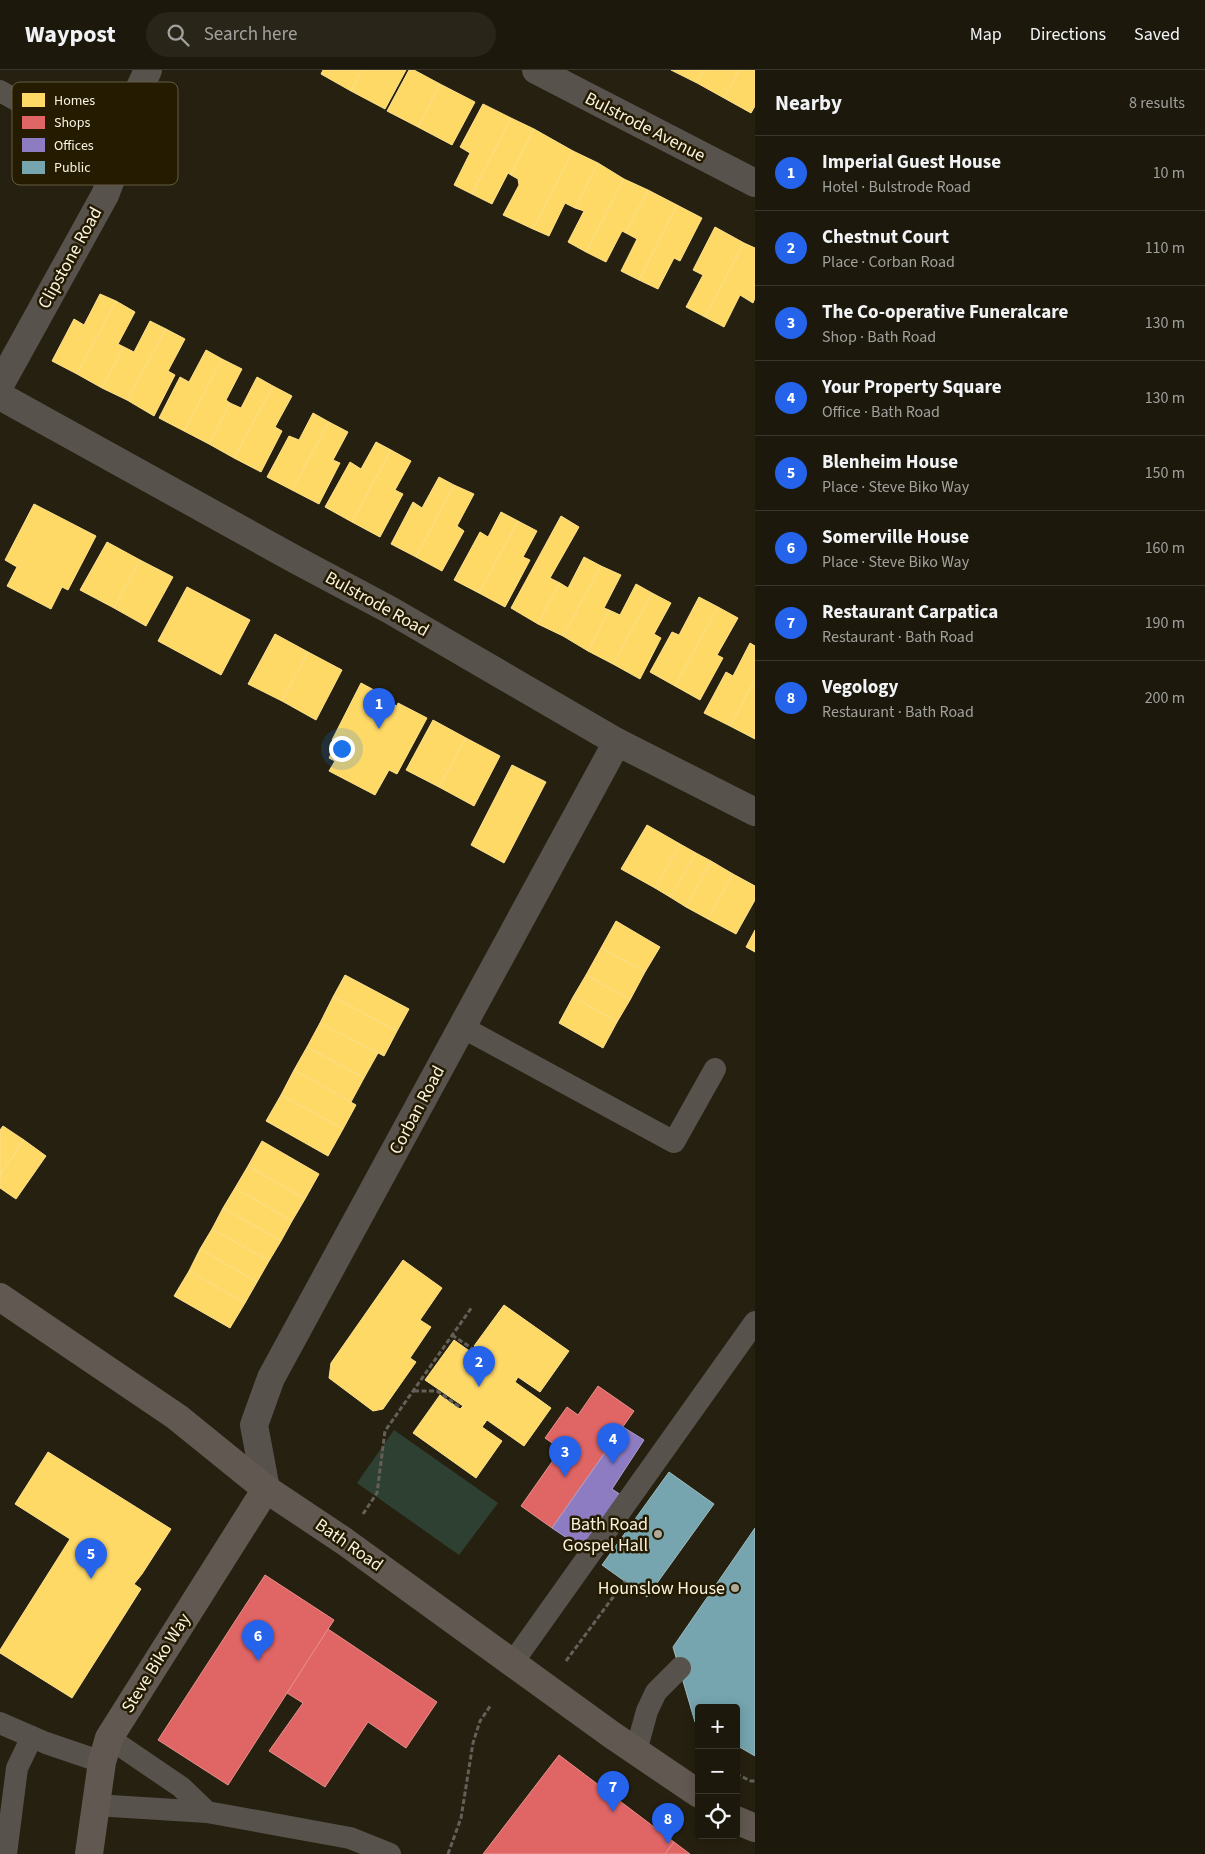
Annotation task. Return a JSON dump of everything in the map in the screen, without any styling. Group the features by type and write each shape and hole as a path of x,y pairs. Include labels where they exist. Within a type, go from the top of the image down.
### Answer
{"main road":[{"name":"Bath Road","path":"2,1304 177,1417 266,1489 344,1541 612,1735 695,1791"},
{"name":"Steve Biko Way","path":"89,1854 95,1805 105,1750 266,1489"},
{"path":"740,1822 755,1828"}],"street":[{"name":"Clipstone Road","path":"142,82 148,70"},
{"name":"Bulstrode Avenue","path":"536,70 755,183"},
{"name":"Clipstone Road","path":"0,385 109,185"},
{"name":"Bulstrode Road","path":"0,396 390,610 617,742 755,812"},
{"name":"Corban Road","path":"266,1489 254,1425 271,1378 617,742"}],"lane":[{"path":"0,91 12,98"},
{"path":"462,1027 674,1142 715,1069"},
{"path":"513,1662 755,1322"},
{"path":"636,1751 647,1711 656,1692 680,1668"},
{"path":"0,1723 32,1737 105,1750 181,1787 207,1812"},
{"path":"6,1854 17,1768 32,1737"},
{"path":"95,1805 207,1812 350,1838 390,1854"}],"path":[{"path":"344,1541 377,1493 385,1431 472,1307"},
{"path":"452,1335 491,1361"},
{"path":"413,1391 437,1391 461,1408"},
{"path":"547,1687 625,1582"},
{"path":"448,1854 461,1818 473,1743 480,1721 491,1705"},
{"path":"740,1776 755,1781"}],"green space":[{"path":"394,1430 498,1503 459,1555 357,1483"}],"building: Homes":[{"path":"323,70 362,70 351,91 321,74"},
{"path":"362,70 406,70 385,109 351,91"},
{"path":"409,70 414,70 440,84 418,127 387,111"},
{"path":"671,70 704,70 697,83"},
{"path":"704,70 739,70 724,98 697,83"},
{"path":"739,70 755,70 755,106 751,113 724,98"},
{"path":"440,84 475,102 452,145 418,127"},
{"path":"483,104 511,118 472,194 454,185 470,153 460,147"},
{"path":"511,118 534,129 511,175 508,173 492,204 472,194"},
{"path":"534,129 573,151 533,229 503,215 519,185 518,179 511,175"},
{"path":"573,151 598,163 575,208 565,203 549,236 533,229"},
{"path":"598,163 624,179 586,252 568,242 584,211 575,208"},
{"path":"624,179 648,190 626,233 622,231 606,262 586,252"},
{"path":"648,190 677,205 639,280 621,271 637,239 626,233"},
{"path":"677,205 702,218 680,261 674,258 658,289 639,280"},
{"path":"715,227 744,243 705,317 686,307 703,275 693,270"},
{"path":"744,243 755,248 755,298 753,303 740,295 724,327 705,317"},
{"path":"100,294 116,301 77,374 52,361 74,319 84,325"},
{"path":"116,301 135,312 118,344 124,347 102,388 77,374"},
{"path":"150,321 166,329 127,400 102,388 124,347 134,352"},
{"path":"166,329 185,339 168,371 175,375 154,416 127,400"},
{"path":"206,350 222,359 184,431 159,418 180,377 189,382"},
{"path":"222,359 242,369 226,400 230,403 209,444 184,431"},
{"path":"257,377 273,386 234,458 209,444 230,403 241,408"},
{"path":"273,386 292,396 275,427 282,431 261,472 234,458"},
{"path":"313,413 329,422 292,490 267,477 289,436 299,440"},
{"path":"329,422 348,432 333,460 340,463 319,504 292,490"},
{"path":"376,442 391,450 352,522 325,507 350,462 361,469"},
{"path":"391,450 411,461 395,490 403,494 380,537 352,522"},
{"path":"439,477 454,485 416,557 391,544 413,502 422,508"},
{"path":"454,485 474,494 457,526 464,531 442,571 416,557"},
{"path":"34,504 96,536 68,590 62,587 51,609 7,586 17,567 5,560"},
{"path":"501,512 518,521 479,593 454,580 480,532 488,537"},
{"path":"561,516 579,527 550,578 560,583 538,624 511,608"},
{"path":"518,521 537,531 523,557 530,560 505,607 479,593"},
{"path":"107,542 140,560 114,608 80,590"},
{"path":"584,557 601,566 563,636 538,624 560,583 568,588"},
{"path":"140,560 173,577 146,626 114,608"},
{"path":"601,566 621,575 604,608 609,610 588,651 563,636"},
{"path":"636,584 652,593 613,664 588,651 609,610 620,615"},
{"path":"187,587 250,620 221,675 158,641"},
{"path":"652,593 671,603 654,634 661,638 640,679 613,664"},
{"path":"699,597 718,607 675,686 650,672 672,632 679,635"},
{"path":"718,607 738,618 717,655 723,658 700,700 675,686"},
{"path":"275,634 308,652 282,701 248,684"},
{"path":"750,643 755,646 755,680 730,726 704,713 726,672 733,676"},
{"path":"308,652 342,670 316,720 282,701"},
{"path":"755,680 755,739 730,726"},
{"path":"361,683 387,697 385,700 397,706 398,703 427,718 397,774 389,770 375,795 329,771 335,761 329,758 337,742 332,740"},
{"path":"433,720 466,738 439,787 406,770"},
{"path":"466,738 500,756 474,806 439,787"},
{"path":"512,765 546,782 504,863 471,845"},
{"path":"647,825 680,844 655,888 621,869"},
{"path":"680,844 696,853 670,897 655,888"},
{"path":"696,853 711,861 686,907 670,897"},
{"path":"711,861 733,874 708,919 686,907"},
{"path":"733,874 755,886 755,900 736,934 708,919"},
{"path":"616,921 660,947 645,972 601,948"},
{"path":"755,930 755,952 746,947"},
{"path":"601,948 645,972 630,1000 586,975"},
{"path":"345,975 409,1009 397,1031 333,997"},
{"path":"586,975 630,1000 617,1022 573,997"},
{"path":"333,997 397,1031 384,1056 320,1023"},
{"path":"573,997 617,1022 603,1048 559,1023"},
{"path":"320,1023 378,1053 364,1078 307,1047"},
{"path":"307,1047 364,1078 351,1102 294,1070"},
{"path":"294,1070 356,1105 343,1129 281,1095"},
{"path":"281,1095 343,1129 328,1156 266,1121"},
{"path":"3,1126 24,1140 0,1175 0,1130"},
{"path":"24,1140 46,1156 16,1199 0,1188 0,1175"},
{"path":"262,1141 319,1174 305,1199 248,1166"},
{"path":"248,1166 305,1199 292,1221 235,1188"},
{"path":"235,1188 292,1221 281,1241 223,1208"},
{"path":"223,1208 281,1241 269,1261 212,1229"},
{"path":"212,1229 269,1261 257,1282 200,1249"},
{"path":"200,1249 257,1282 245,1303 189,1271"},
{"path":"403,1260 442,1288 420,1320 431,1327 410,1358 416,1362 383,1409 373,1411 329,1378 331,1363"},
{"path":"189,1271 245,1303 230,1328 174,1296"},
{"path":"504,1305 569,1351 540,1392 518,1377 515,1382 551,1408 524,1446 487,1420 482,1427 502,1441 476,1478 413,1433 440,1395 460,1409 463,1406 425,1380 454,1340 489,1365 493,1358 474,1346"},
{"path":"48,1452 171,1529 134,1584 141,1589 72,1698 0,1653 0,1650 70,1539 15,1504"}],"building: Shops":[{"path":"598,1386 634,1411 552,1528 521,1506 561,1449 545,1438 567,1407 578,1415"},
{"path":"265,1575 334,1620 228,1785 158,1740"},
{"path":"328,1629 437,1702 406,1748 368,1722 325,1787 269,1751 303,1703 287,1693"},
{"path":"559,1755 674,1842 665,1854 483,1854"},
{"path":"674,1842 690,1854 665,1854"}],"building: Offices":[{"path":"623,1427 644,1440 612,1489 621,1495 585,1550 552,1528"}],"building: Public":[{"name":"Bath Road Gospel Hall","path":"669,1472 714,1504 647,1597 602,1565"},
{"name":"Hounslow House","path":"755,1528 755,1756 740,1747 740,1704 695,1704 695,1722 673,1647"}],"place":[{"name":"Imperial Guest House","path":"379,729"},
{"name":"Chestnut Court","path":"479,1387"},
{"name":"Your Property Square","path":"613,1464"},
{"name":"The Co-operative Funeralcare","path":"565,1477"},
{"name":"Bath Road Gospel Hall","path":"658,1534"},
{"name":"Blenheim House","path":"91,1579"},
{"name":"Hounslow House","path":"735,1588"},
{"name":"Somerville House","path":"258,1661"},
{"name":"Restaurant Carpatica","path":"613,1812"},
{"name":"Vegology","path":"668,1844"}]}
